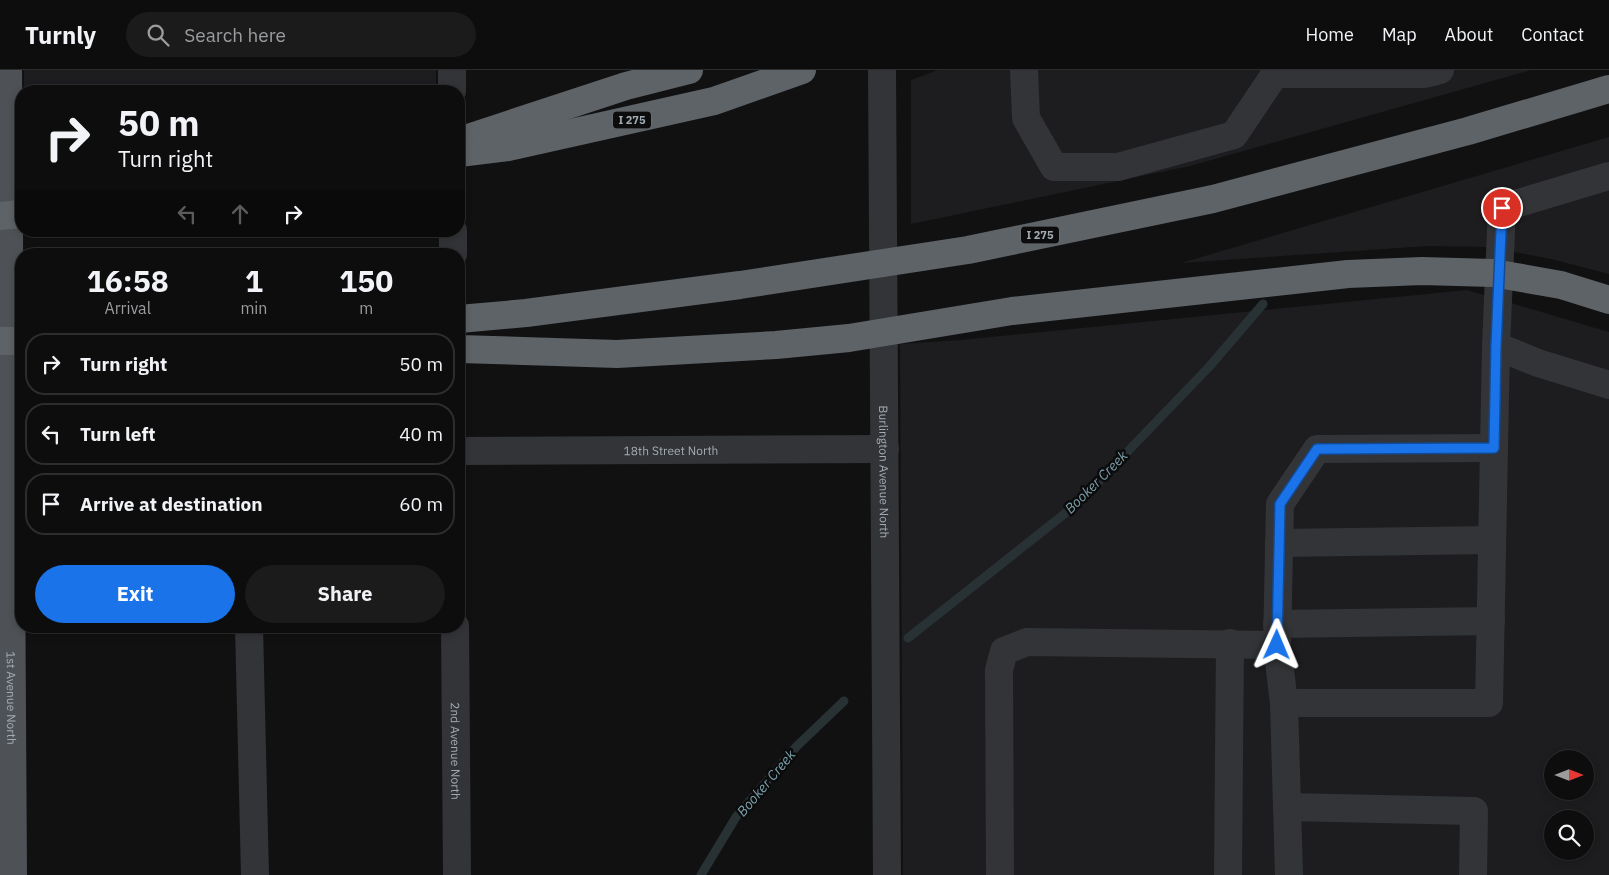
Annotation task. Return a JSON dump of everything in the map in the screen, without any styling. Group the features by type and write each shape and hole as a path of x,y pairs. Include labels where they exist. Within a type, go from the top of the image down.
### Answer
{"highway":[{"path":"465,139 626,86 689,70"},
{"name":"I 275","path":"465,152 508,147 714,101 802,70"},
{"name":"I 275","path":"465,318 526,313 720,287 968,250 1213,199 1468,131 1609,89"},
{"path":"0,216 15,215"},
{"path":"465,349 617,354 776,345 849,338 1012,311 1348,274 1422,271 1493,273 1561,285 1609,300"},
{"path":"0,341 15,341"}],"main road":[{"name":"1st Avenue North","path":"8,70 13,875"}],"street":[{"path":"452,70 452,85"},
{"name":"Burlington Avenue North","path":"882,70 887,875"},
{"path":"1024,70 1026,118 1054,167 1118,167 1234,135 1273,72 1425,74 1440,70"},
{"path":"1284,702 1489,703 1496,346 1502,208 1609,176"},
{"path":"1496,346 1538,363 1609,385"},
{"path":"1289,875 1284,702 1277,634 1280,504 1317,449 1494,448"},
{"name":"18th Street North","path":"465,451 884,449"},
{"path":"1279,543 1492,540"},
{"path":"1000,875 999,670 1004,651 1027,642 1230,643 1277,634 1491,621"},
{"path":"249,633 255,875"},
{"name":"2nd Avenue North","path":"455,633 456,875"},
{"path":"1228,875 1230,643"},
{"path":"1287,807 1474,811 1473,875"}],"shaded area":[{"path":"24,70 436,70 436,85 24,85"},
{"path":"938,70 1531,70 1190,166 911,224 911,80"},
{"path":"1609,137 1609,274 1551,259 1489,247 1427,246 1181,263"},
{"path":"1467,290 1609,332 1609,875 903,875 900,344 961,340"}],"waterway":[{"name":"Booker Creek","path":"908,638 1077,504 1209,367 1263,304"},
{"name":"Booker Creek","path":"701,875 736,817 796,747 844,701"}],"route":[{"path":"1277,645 1280,504 1317,449 1494,448 1502,208"}]}
